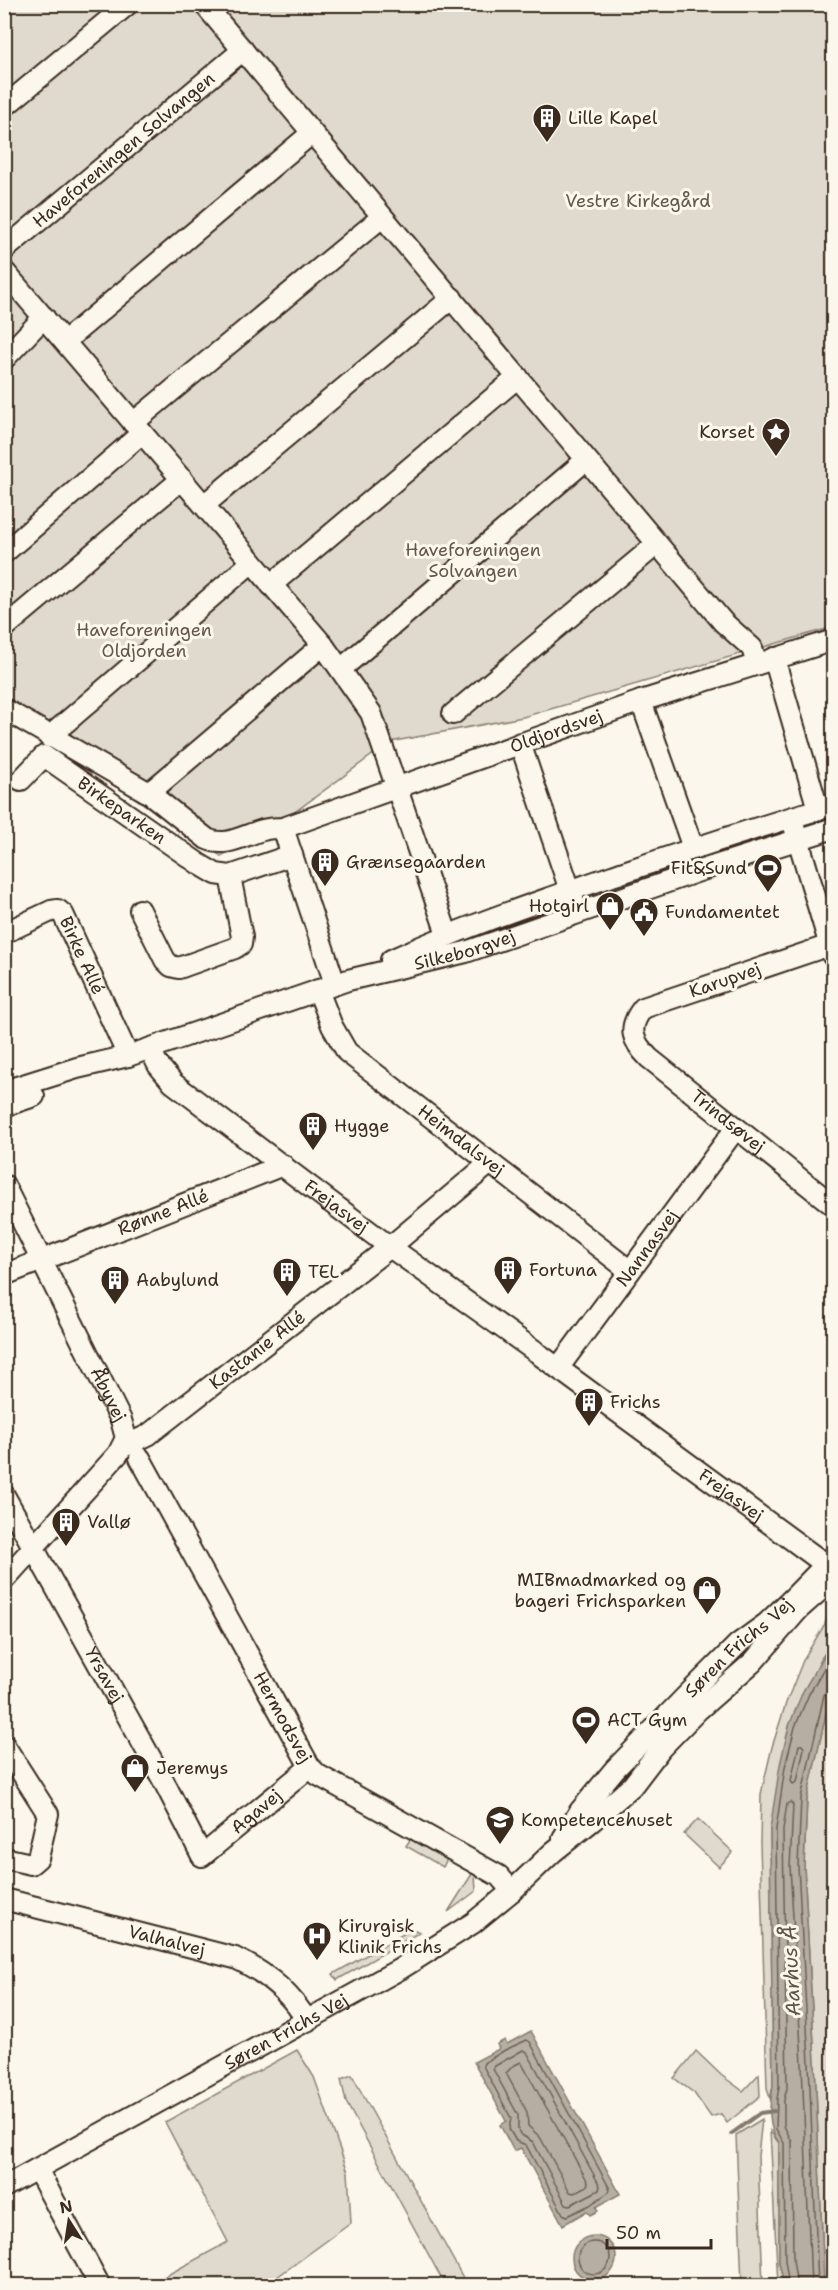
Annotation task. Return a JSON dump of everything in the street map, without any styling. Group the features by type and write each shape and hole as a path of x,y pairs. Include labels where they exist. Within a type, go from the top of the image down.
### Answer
{"street":[{"path":"4,107 128,4"},
{"name":"Silkeborgvej","path":"4,1091 77,1068 150,1049 334,985 447,934 693,848 826,807 765,661 723,622 204,4"},
{"name":"Haveforeningen Solvangen","path":"4,250 243,50"},
{"path":"65,341 312,133"},
{"path":"4,553 137,428 382,217"},
{"name":"Silkeborgvej","path":"4,271 323,645 371,713 447,934"},
{"path":"204,505 452,298"},
{"path":"4,359 44,316"},
{"path":"271,585 518,377"},
{"path":"341,669 586,460"},
{"path":"4,628 182,479"},
{"path":"453,714 657,544"},
{"path":"49,737 252,562"},
{"name":"Oldjordsvej","path":"4,709 149,794 207,839 215,843 224,843 265,829 283,828 396,786 641,701 834,640"},
{"path":"149,794 323,645"},
{"path":"641,701 693,848"},
{"path":"520,743 578,913"},
{"name":"Birkeparken","path":"21,780 44,756 199,864 216,873 230,876"},
{"path":"792,817 832,950"},
{"path":"283,828 334,985"},
{"name":"Silkeborgvej","path":"334,985 466,952 798,838 834,828"},
{"path":"140,910 165,960 171,966 179,968 235,948 241,944 242,937 230,876 292,855"},
{"name":"Birke Allé","path":"4,933 51,911 58,910 63,914 128,1056"},
{"name":"Karupvej","path":"633,1029 635,1019 643,1008 832,950"},
{"name":"Heimdalsvej","path":"334,985 332,1026 347,1052 630,1271"},
{"name":"Trindsøvej","path":"633,1029 638,1047 649,1058 834,1206"},
{"name":"Frejasvej","path":"150,1049 158,1065 173,1083 390,1247 559,1367 831,1568"},
{"name":"Silkeborgvej","path":"4,1106 92,1076 128,1056"},
{"name":"Nannasvej","path":"559,1367 736,1128"},
{"name":"Kastanie Allé","path":"131,1452 148,1435 390,1247 490,1163"},
{"name":"Rønne Allé","path":"42,1261 283,1165"},
{"name":"Åbyvej","path":"4,1185 121,1420 131,1452 34,1546 4,1580"},
{"path":"4,1275 42,1261"},
{"name":"Hermodsvej","path":"131,1452 310,1767 318,1775 499,1876 512,1891"},
{"name":"Yrsavej","path":"4,1495 163,1780 202,1856"},
{"name":"Søren Frichs Vej","path":"4,2187 307,2021 426,1954 473,1923 632,1786 661,1748 698,1710 753,1662 831,1568"},
{"path":"4,1745 48,1814 38,1858 31,1864 4,1858"},
{"name":"Agavej","path":"202,1856 310,1767"},
{"name":"Valhalvej","path":"4,1899 235,1958 255,1968 283,1989 307,2021"},
{"path":"37,2169 100,2286"}],"green space":[{"path":"4,5 833,5 833,627 523,717 390,742 277,825 221,856 93,770 5,723"},
{"path":"771,832 773,837 595,898 593,892"},
{"path":"551,906 553,912 465,943 427,952"},
{"path":"833,1603 833,1641 820,1660 770,1829 773,2086 770,2099 767,2088 760,1843 761,1794 772,1747 786,1703 804,1658 825,1624"},
{"path":"833,1691 834,2285 824,2286 804,1866 807,1799"},
{"path":"698,1819 733,1852 719,1867 684,1834"},
{"path":"411,1838 447,1859 443,1867 406,1846"},
{"path":"472,1874 475,1875 476,1891 448,1912"},
{"path":"412,1929 420,1932 337,1980 333,1974"},
{"path":"297,2050 314,2077 348,2172 351,2223 266,2285 149,2285 228,2242 165,2122"},
{"path":"696,2051 721,2075 743,2091 759,2074 760,2096 727,2123 721,2114 711,2117 694,2093 674,2078"},
{"path":"352,2075 467,2285 445,2285 346,2102 341,2079"},
{"path":"762,2119 758,2156 763,2285 742,2285 736,2135"},
{"path":"770,2131 779,2143 779,2262 784,2285 778,2285"}],"water":[{"name":"Aarhus Å","path":"833,1641 833,1691 807,1799 804,1866 824,2285 784,2285 779,2262 779,2143 772,2130 770,2116 773,2087 770,1829 789,1726 803,1691"},
{"path":"531,2031 620,2194 596,2207 598,2211 590,2215 587,2211 563,2225 521,2148 514,2151 500,2125 506,2121 474,2062 499,2049 497,2044 505,2040 507,2044"},
{"path":"594,2236 603,2237 610,2242 615,2249 615,2267 610,2274 603,2279 594,2280 585,2279 578,2274 573,2267 572,2258 573,2249 578,2242 585,2237"}],"waterway":[{"path":"731,2134 760,2113 774,2111"}],"place":[{"name":"Lille Kapel","path":"547,144"},
{"name":"Korset","path":"776,458"},
{"name":"Grænsegaarden","path":"325,888"},
{"name":"Fit&Sund","path":"768,894"},
{"name":"Hotgirl","path":"610,932"},
{"name":"Fundamentet","path":"644,938"},
{"name":"Hygge","path":"313,1152"},
{"name":"Fortuna","path":"508,1296"},
{"name":"TEL","path":"287,1298"},
{"name":"Aabylund","path":"115,1306"},
{"name":"Frichs","path":"589,1428"},
{"name":"Vallø","path":"66,1548"},
{"name":"MIBmadmarked og bageri Frichsparken","path":"707,1616"},
{"name":"ACT Gym","path":"586,1746"},
{"name":"Jeremys","path":"135,1794"},
{"name":"Kompetencehuset","path":"500,1846"},
{"name":"Kirurgisk Klinik Frichs","path":"317,1962"}],"park label":[{"name":"Vestre Kirkegård","path":"638,201"},
{"name":"Haveforeningen Oldjorden","path":"144,640"}]}
